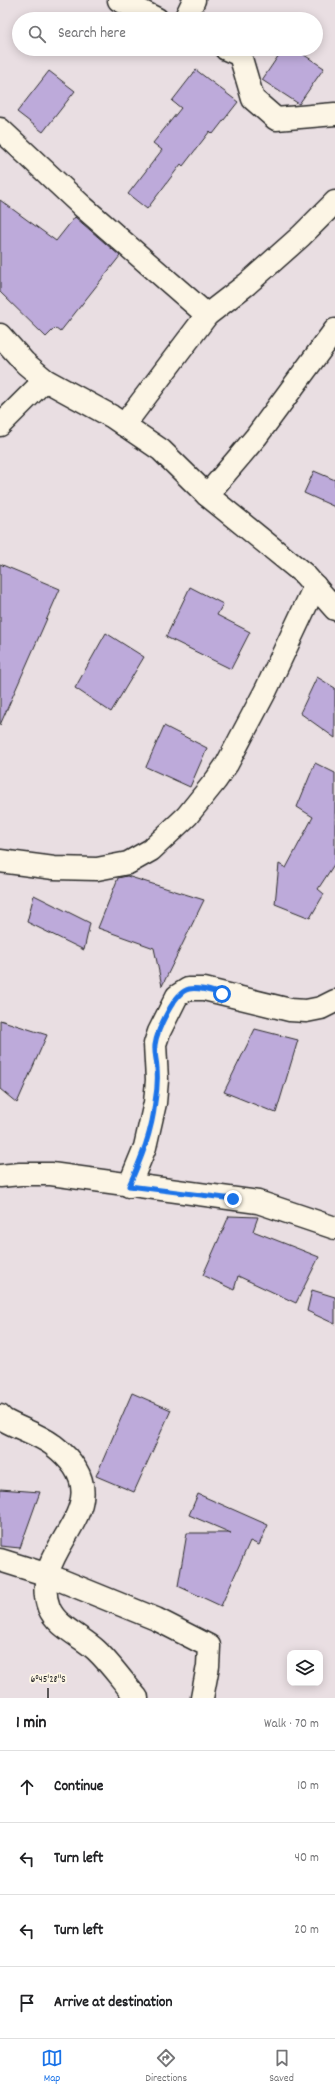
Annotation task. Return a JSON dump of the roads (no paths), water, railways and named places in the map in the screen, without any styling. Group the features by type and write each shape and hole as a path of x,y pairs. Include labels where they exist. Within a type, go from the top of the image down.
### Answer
{"street":[{"path":"119,0 143,12"},
{"path":"188,12 194,0"},
{"path":"240,56 253,99 276,120 335,114"},
{"path":"0,129 82,206 207,315"},
{"path":"124,425 207,315 247,284 301,236 335,202"},
{"path":"207,495 256,438 335,330"},
{"path":"0,335 25,363 45,380 124,425 162,450 207,495 273,547 304,574 335,609"},
{"path":"0,425 45,380"},
{"path":"0,861 54,868 97,869 128,863 151,850 187,816 227,764 266,690 315,586"},
{"path":"129,1186 145,1147 155,1103 157,1080 156,1044 159,1032 178,996 188,989 204,989 290,1010 306,1011 321,1008 335,1001"},
{"path":"0,1176 20,1174 51,1174 129,1186 258,1202 335,1228"},
{"path":"0,1416 4,1420 37,1435 53,1445 72,1465 82,1482 82,1500 79,1513 54,1558 48,1575 48,1602 53,1614 67,1628 95,1649 137,1698"},
{"path":"0,1560 48,1575 156,1619 209,1646 208,1666 202,1698"}]}
